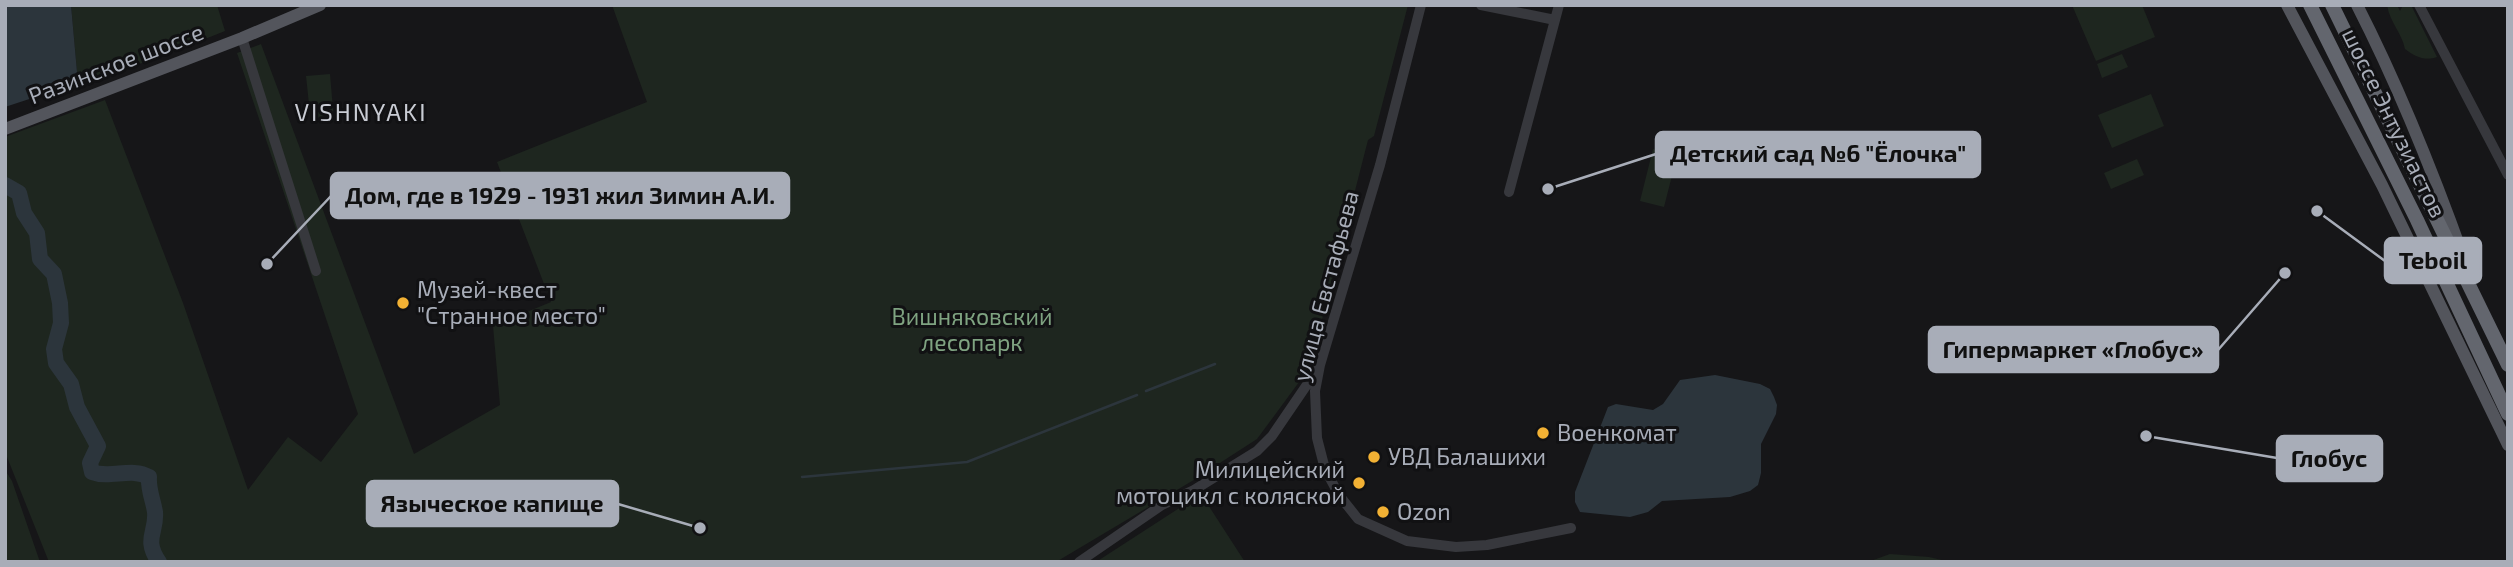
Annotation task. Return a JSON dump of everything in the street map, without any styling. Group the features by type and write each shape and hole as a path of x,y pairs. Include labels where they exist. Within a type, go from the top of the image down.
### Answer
{"highway":[{"name":"шоссе Энтузиастов","path":"2310,5 2417,220 2508,414"},
{"name":"шоссе Энтузиастов","path":"2332,5 2508,365"}],"main road":[{"name":"Разинское шоссе","path":"5,129 242,38 320,5"},
{"path":"2287,5 2382,185 2508,445"},
{"path":"2357,5 2429,166 2485,319"},
{"path":"2441,272 2479,386"}],"street":[{"name":"улица Евстафьева","path":"1421,5 1380,164 1320,365 1315,391 1317,438 1325,469 1339,495 1358,519 1407,541 1457,547 1487,545 1571,527"},
{"path":"1481,5 1555,20"},
{"path":"1509,192 1559,5"},
{"path":"2419,5 2508,175"},
{"path":"242,38 316,271"},
{"path":"1079,562 1162,505 1194,490 1258,451 1272,436 1320,365"}],"green space":[{"path":"71,5 217,5 225,31 155,59 78,83"},
{"name":"Вишняковский лесопарк","path":"612,5 1408,5 1374,136 1368,140 1316,343 1303,366 1302,378 1257,439 1056,562 49,562 5,452 5,137 105,100 183,303 248,490 288,437 321,462 358,414 237,53 261,44 414,454 500,405 493,326 551,302 497,162 647,102"},
{"path":"2072,5 2142,5 2155,37 2096,61"},
{"path":"2387,5 2397,5 2400,11 2403,5 2411,5 2437,57 2420,57 2405,49"},
{"path":"2122,54 2128,67 2102,78 2097,64"},
{"path":"330,74 334,121 311,123 306,76"},
{"path":"2151,94 2164,126 2112,148 2098,115"},
{"path":"1653,149 1677,156 1664,207 1640,201"},
{"path":"2137,159 2144,175 2111,189 2104,173"},
{"path":"5,470 12,481 40,562 5,562"},
{"path":"1201,494 1245,562 1096,562"},
{"path":"1890,554 1929,557 1950,562 1868,562"}],"shaded area":[{"path":"5,5 71,5 78,83 5,107"},
{"path":"1715,375 1760,384 1770,389 1774,397 1776,414 1761,444 1761,473 1758,485 1750,491 1730,497 1662,501 1648,512 1630,517 1580,512 1575,502 1575,492 1608,407 1616,404 1653,410 1663,404 1680,380"}],"waterway":[{"path":"5,185 19,193 24,213 37,233 40,259 54,274 61,323 54,349 56,363 71,384 77,407 98,446 90,463 92,472 135,473 149,477 155,512 151,541 159,562"},
{"path":"1146,391 1215,364"},
{"path":"802,477 967,462 1137,395"}],"place":[{"name":"Детский сад №6 \"Ёлочка\"","path":"1548,189"},
{"name":"Teboil","path":"2317,211"},
{"name":"Дом, где в 1929 - 1931 жил Зимин А.И.","path":"267,264"},
{"name":"Гипермаркет «Глобус»","path":"2285,273"},
{"name":"Музей-квест \"Странное место\"","path":"403,303"},
{"name":"Военкомат","path":"1543,433"},
{"name":"Глобус","path":"2146,436"},
{"name":"УВД Балашихи","path":"1374,457"},
{"name":"Милицейский мотоцикл с коляской","path":"1359,483"},
{"name":"Ozon","path":"1383,512"},
{"name":"Языческое капище","path":"700,528"}],"district":[{"name":"VISHNYAKI","path":"361,113"}]}
